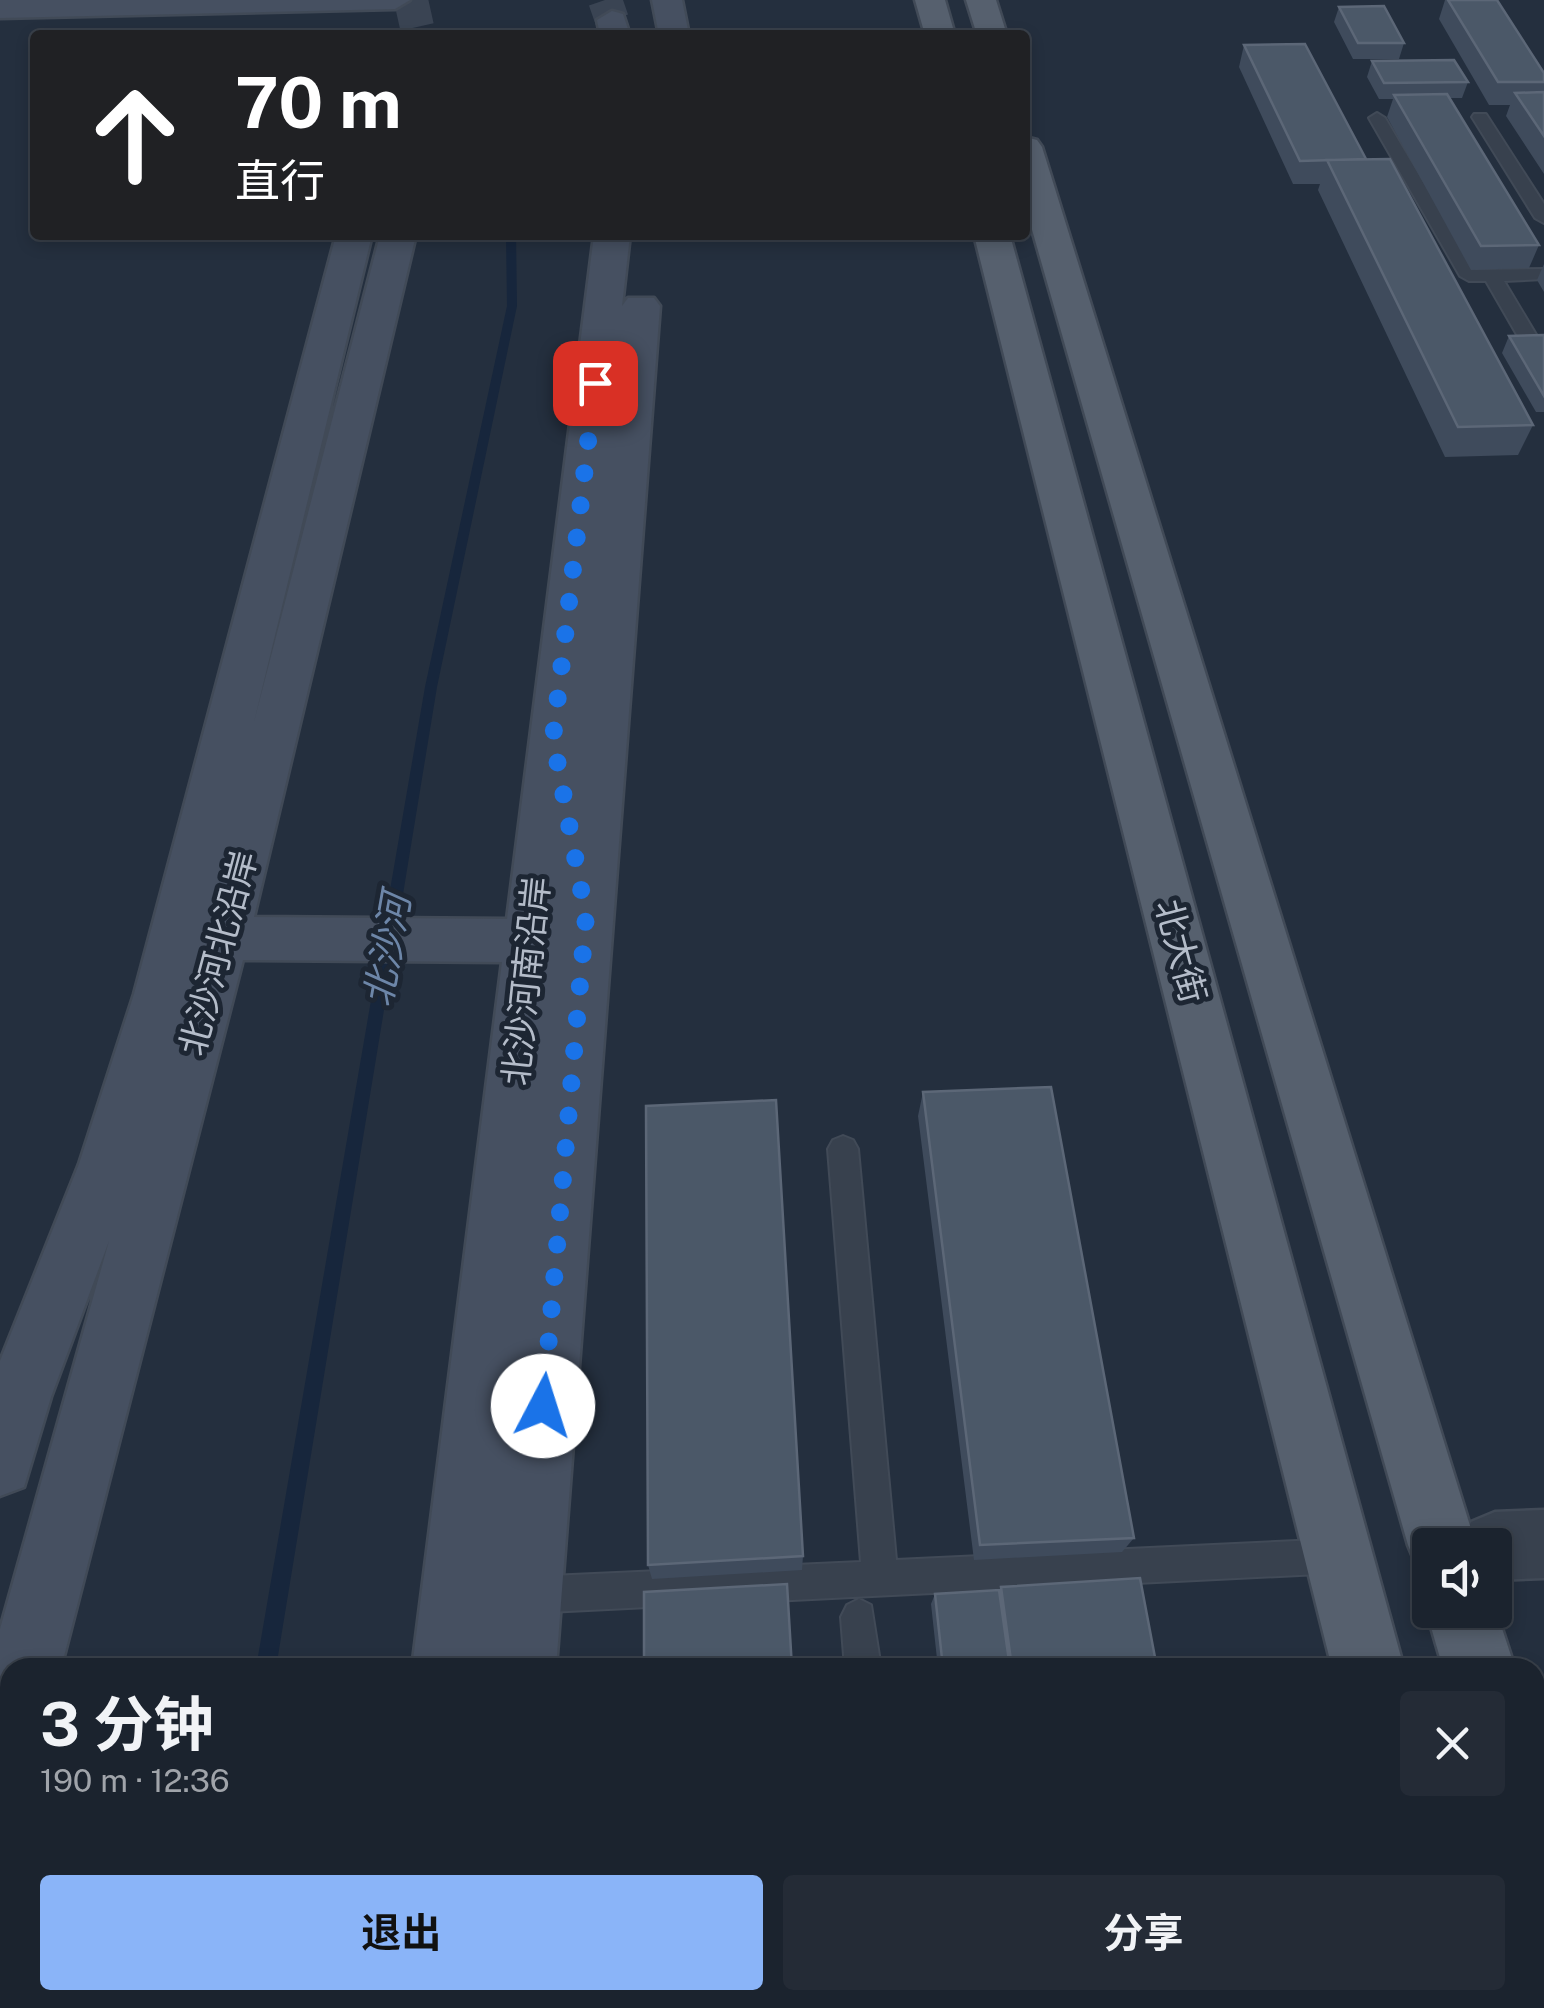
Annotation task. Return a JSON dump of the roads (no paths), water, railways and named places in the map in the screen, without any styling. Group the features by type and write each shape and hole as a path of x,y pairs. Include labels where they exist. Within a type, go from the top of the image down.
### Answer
{"main road":[{"path":"930,0 939,30"},
{"path":"981,0 990,30"},
{"path":"1030,164 1437,1528"},
{"name":"北大街","path":"993,240 1366,1658"},
{"path":"1466,1628 1475,1658"}],"street":[{"path":"0,9 395,0"},
{"path":"666,0 673,30"},
{"path":"350,1 353,30"},
{"name":"北沙河北沿岸","path":"0,1463 18,1397 108,1164 238,915 353,240"},
{"name":"北沙河北沿岸","path":"28,1658 198,1030 238,915 397,240"},
{"name":"北沙河南沿岸","path":"449,1658 513,925 553,738 611,240"},
{"name":"北沙河南沿岸","path":"521,1658 612,590 648,240"},
{"path":"586,916 553,738 612,590"},
{"path":"238,915 513,925"},
{"path":"108,1164 198,1030"},
{"path":"1512,1545 1544,1544"}],"lane":[{"path":"1377,118 1469,276 1544,274"},
{"path":"1480,118 1544,218"},
{"path":"1492,276 1534,348"},
{"path":"843,1150 880,1578"},
{"path":"527,1595 1340,1556"},
{"path":"860,1617 862,1658"}],"waterway":[{"name":"北沙河","path":"268,1658 431,687 512,306 511,240"}],"tunnel":[{"path":"411,0 417,27"},
{"path":"605,0 612,20"}]}
